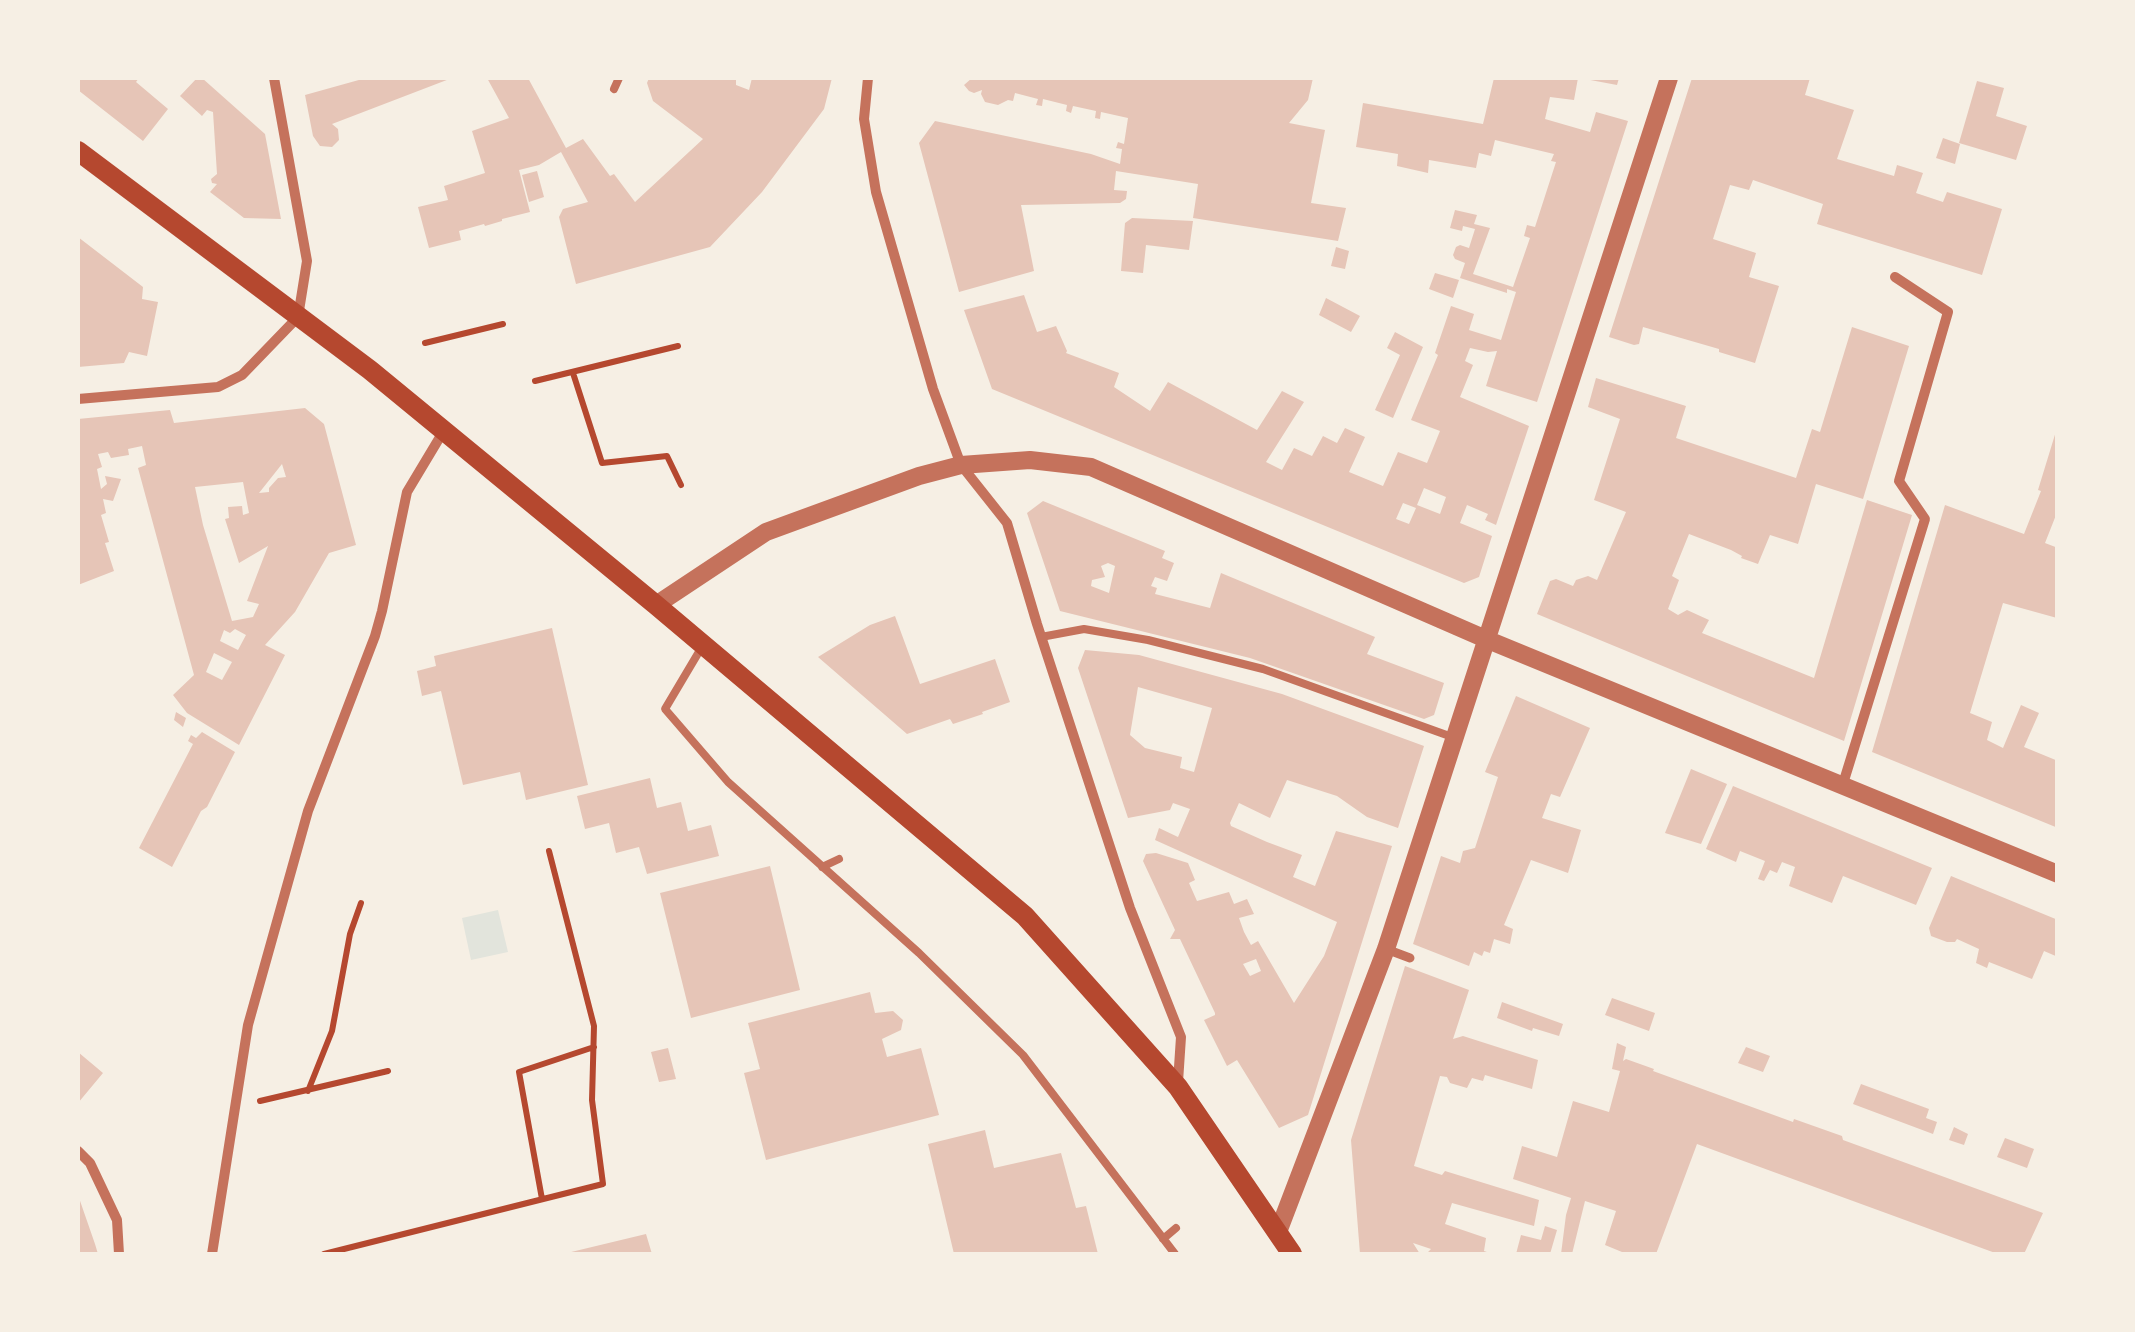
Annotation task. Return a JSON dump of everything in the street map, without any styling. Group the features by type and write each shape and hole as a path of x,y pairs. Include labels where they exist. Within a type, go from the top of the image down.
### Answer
{"main road":[{"path":"78,151 370,370 1025,916 1178,1087 1292,1254"}],"street":[{"path":"78,399 218,387 242,374 298,317 307,262 274,78"},
{"path":"868,78 865,135 876,192 932,389 961,465 1007,523 1130,908 1181,1037 1178,1087"},
{"path":"1278,1232 1386,950 1669,78"},
{"path":"1842,788 1925,519 1899,480 1948,312 1895,277"},
{"path":"212,1254 248,1025 308,811 375,636 407,492 443,432"},
{"path":"656,605 766,532 919,476 961,465 1030,460 1091,467 1488,640 2058,874"},
{"path":"1386,950 1410,958"},
{"path":"78,1151 90,1163 117,1220 119,1254"}],"lane":[{"path":"614,89 619,78"},
{"path":"1042,637 1084,629 1148,640 1263,669 1454,738"},
{"path":"703,645 665,709 728,782 918,952 1022,1055 1175,1254"},
{"path":"822,867 839,860"},
{"path":"1071,1119 1082,1110"},
{"path":"1163,1239 1176,1228"}],"path":[{"path":"425,342 502,324"},
{"path":"535,381 678,346"},
{"path":"574,373 602,464 667,456 681,485"},
{"path":"324,1254 604,1184 592,1100 594,1026 550,851"},
{"path":"308,1090 332,1032 350,934 362,903"},
{"path":"542,1199 519,1072 594,1047"},
{"path":"234,1106 388,1071"}],"shaded area":[{"path":"498,910 508,952 471,960 462,918"}],"building":[{"path":"78,78 139,78 136,82 168,109 143,141 78,90"},
{"path":"197,78 202,78 265,134 281,219 244,218 210,192 217,184 211,179 217,174 213,112 207,110 202,116 180,96"},
{"path":"366,78 452,78 332,124 338,129 339,140 332,147 320,146 313,136 305,95"},
{"path":"487,78 528,78 566,148 583,139 635,202 703,139 653,101 649,78 736,78 736,85 749,90 752,78 832,78 824,109 762,192 710,247 576,284 559,217 563,209 588,202 561,152 539,165 519,170 530,212 459,231 461,240 429,248 418,207 448,200 444,186 485,173 472,131 509,118"},
{"path":"972,78 1313,78 1308,100 1289,123 1325,130 1311,203 1346,208 1338,241 1193,218 1198,184 1116,171 1114,190 1127,191 1126,199 1120,203 1021,205 1034,271 959,292 919,143 935,121 1091,154 1120,164 1122,149 1116,148 1118,142 1124,144 1128,118 1101,112 1100,119 1095,118 1096,111 1073,106 1071,113 1066,111 1067,105 1043,99 1042,106 1036,105 1038,99 1015,93 1013,101 998,105 985,102 982,90 974,93 964,85"},
{"path":"1494,78 1578,78 1574,100 1550,97 1545,119 1590,132 1596,112 1628,121 1537,402 1486,386 1497,351 1470,348 1465,361 1473,365 1460,397 1529,426 1496,525 1485,520 1488,514 1467,505 1460,523 1492,536 1479,577 1464,583 992,389 964,310 1024,295 1037,332 1056,326 1066,353 1119,373 1114,387 1150,411 1168,382 1257,430 1282,391 1304,402 1266,462 1282,470 1294,448 1312,456 1323,436 1337,443 1345,428 1365,437 1349,472 1383,486 1398,452 1427,463 1440,431 1411,420 1438,355 1435,353 1451,306 1474,314 1469,330 1501,340 1516,292 1507,289 1507,293 1460,278 1465,263 1453,255 1460,245 1469,248 1475,229 1450,228 1455,210 1477,215 1474,224 1490,228 1473,274 1513,287 1530,238 1524,236 1527,225 1535,227 1556,162 1551,161 1554,154 1495,140 1491,156 1479,153 1476,168 1429,160 1428,173 1397,166 1398,154 1356,147 1363,103 1483,124","holes":["1424,488 1446,497 1440,514 1417,505","1403,503 1416,508 1409,524 1396,519"]},
{"path":"1585,78 1619,78 1617,85"},
{"path":"1692,78 1810,78 1805,95 1854,110 1837,159 1894,176 1897,165 1923,173 1916,193 1943,202 1947,192 2002,209 1982,275 1817,224 1823,204 1753,180 1749,190 1730,185 1713,239 1756,253 1749,277 1779,286 1755,363 1643,327 1639,344 1609,337"},
{"path":"1977,81 2004,88 1996,116 2027,126 2016,160 1959,143"},
{"path":"1943,138 1960,144 1955,164 1936,158"},
{"path":"537,171 544,197 529,202 522,175"},
{"path":"1132,218 1193,221 1189,250 1146,245 1143,273 1121,271 1125,223"},
{"path":"78,237 143,287 142,299 158,302 147,356 129,352 124,363 78,367"},
{"path":"1336,247 1349,251 1345,269 1331,266"},
{"path":"1435,273 1459,280 1453,298 1429,289"},
{"path":"1326,298 1360,316 1351,332 1319,315"},
{"path":"1852,327 1909,346 1863,499 1816,484 1798,544 1770,535 1758,564 1689,534 1672,576 1679,580 1668,609 1678,615 1687,610 1709,620 1702,633 1814,678 1867,500 1912,515 1844,741 1537,614 1550,581 1556,579 1573,586 1576,580 1588,576 1597,580 1626,512 1594,500 1620,419 1588,407 1596,378 1686,406 1676,438 1796,478 1812,429 1820,432"},
{"path":"1395,332 1423,347 1393,418 1375,410 1400,355 1387,348"},
{"path":"305,408 324,424 356,545 329,553 295,612 265,645 285,655 239,745 187,713 173,695 194,675 138,468 146,465 142,446 128,449 129,455 111,458 108,452 98,454 101,489 107,484 105,476 121,479 113,501 103,499 106,513 101,515 114,571 78,585 78,419 170,410 174,423","holes":["282,464 286,477 278,478 269,492 259,493","243,482 249,513 243,515 242,506 228,507 229,518 225,519 239,563 268,546 247,601 259,604 253,617 232,621 195,487","235,629 246,635 238,650 220,641 224,630 230,633","214,653 232,662 222,680 206,672"]},
{"path":"2057,428 2058,510 2045,543 2058,548 2058,616 2003,603 1970,713 1992,722 1987,740 2003,748 2021,705 2039,713 2024,747 2058,761 2058,828 1872,752 1945,505 2024,534 2041,491 2038,490"},
{"path":"1043,501 1165,551 1162,558 1174,563 1167,581 1155,577 1151,586 1157,588 1155,594 1210,608 1221,573 1375,637 1367,654 1444,683 1434,715 1424,719 1250,658 1060,611 1027,513","holes":["1101,566 1115,566 1109,593 1091,586 1092,580 1105,577"]},
{"path":"895,616 920,684 995,659 1010,702 953,724 950,719 907,734 818,657 870,625"},
{"path":"552,628 588,785 526,800 520,772 463,785 441,691 422,696 417,671 436,666 434,656"},
{"path":"1085,650 1139,655 1282,694 1424,746 1398,828 1367,817 1337,796 1287,780 1270,818 1239,803 1230,823 1302,855 1293,877 1315,886 1336,831 1392,846 1308,1115 1279,1128 1237,1060 1227,1066 1204,1020 1215,1013 1180,939 1170,939 1175,930 1143,861 1146,854 1156,853 1188,863 1195,880 1189,883 1197,901 1229,892 1234,904 1247,899 1254,914 1239,918 1244,932 1251,945 1258,941 1294,1003 1324,956 1337,922 1155,840 1159,828 1178,837 1190,809 1173,803 1170,810 1128,818 1078,668","holes":["1138,687 1212,708 1194,772 1180,768 1182,757 1145,748 1130,735","1256,959 1261,971 1250,976 1243,964"]},
{"path":"1516,696 1590,728 1560,797 1551,794 1542,818 1581,830 1568,873 1531,860 1504,925 1513,929 1510,944 1494,939 1490,953 1484,951 1482,956 1474,952 1469,966 1413,944 1441,856 1460,863 1463,851 1475,848 1498,777 1485,772"},
{"path":"176,712 186,718 183,727 174,720"},
{"path":"202,732 235,752 172,867 139,848 193,744 188,741 191,735 196,738"},
{"path":"1691,769 1727,784 1701,844 1665,833"},
{"path":"650,778 657,808 681,802 688,831 711,825 719,856 647,874 639,847 616,853 609,823 585,829 577,796"},
{"path":"1733,786 1932,868 1916,905 1843,876 1832,903 1789,886 1795,867 1782,862 1777,873 1770,870 1764,881 1758,879 1765,861 1740,851 1736,862 1706,849"},
{"path":"770,866 800,990 691,1018 660,893"},
{"path":"1951,876 2058,920 2058,957 2044,951 2032,979 1989,962 1987,968 1976,963 1979,949 1957,939 1947,942 1931,936 1929,928"},
{"path":"1405,966 1469,990 1453,1039 1463,1036 1538,1060 1532,1089 1485,1075 1483,1081 1472,1078 1467,1088 1440,1076 1414,1166 1442,1175 1445,1171 1539,1200 1534,1226 1452,1203 1445,1224 1486,1238 1484,1251 1493,1254 1426,1254 1431,1249 1413,1243 1420,1254 1360,1254 1351,1140"},
{"path":"870,992 875,1013 893,1011 903,1020 901,1030 882,1039 887,1057 921,1048 939,1115 766,1160 744,1073 760,1069 748,1023"},
{"path":"1612,998 1655,1013 1649,1031 1605,1015"},
{"path":"1502,1002 1563,1024 1559,1036 1497,1018"},
{"path":"1617,1043 1626,1047 1623,1061 1842,1136 1843,1140 2043,1213 2024,1254 1998,1254 1697,1144 1656,1254 1622,1254 1605,1245 1616,1211 1585,1201 1572,1254 1561,1254 1571,1198 1513,1179 1522,1146 1557,1157 1573,1101 1609,1112 1620,1071 1612,1069"},
{"path":"1746,1047 1770,1056 1763,1072 1738,1063"},
{"path":"668,1048 676,1079 659,1082 651,1052"},
{"path":"78,1052 103,1073 78,1103"},
{"path":"1861,1084 1929,1109 1926,1118 1937,1122 1933,1134 1853,1104"},
{"path":"1954,1127 1968,1134 1964,1145 1949,1140"},
{"path":"985,1130 994,1168 1061,1153 1076,1208 1086,1206 1098,1254 954,1254 928,1144"},
{"path":"2005,1138 2034,1149 2027,1168 1997,1157"},
{"path":"78,1195 95,1244 98,1254 78,1254"},
{"path":"1545,1226 1557,1230 1550,1254 1516,1254 1521,1235 1541,1240"},
{"path":"646,1234 652,1254 567,1253"}]}
